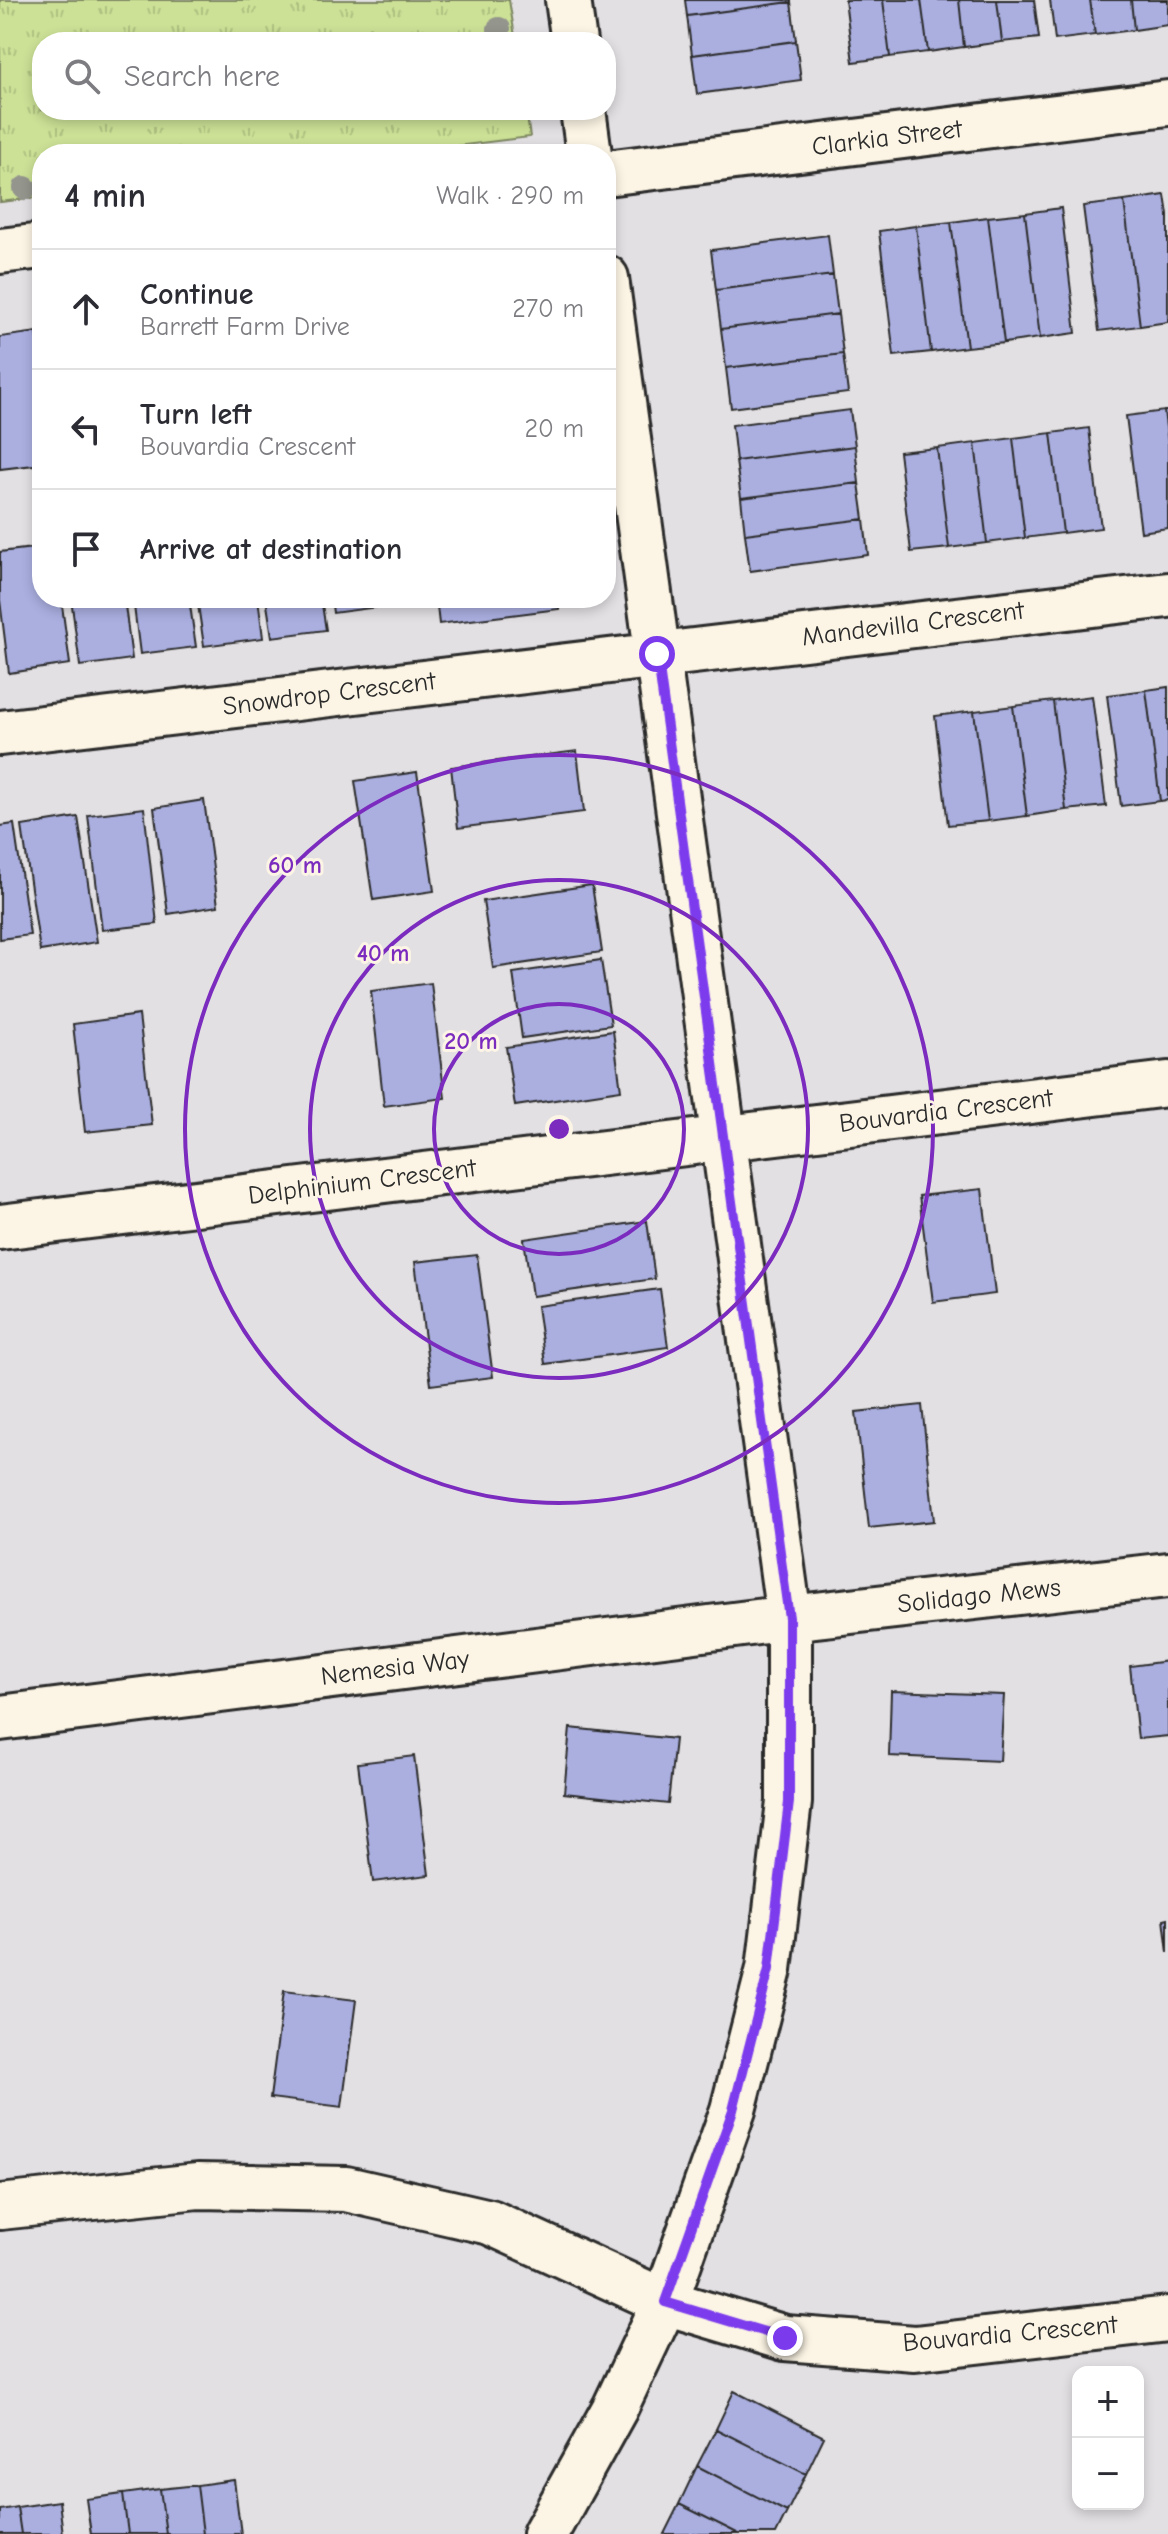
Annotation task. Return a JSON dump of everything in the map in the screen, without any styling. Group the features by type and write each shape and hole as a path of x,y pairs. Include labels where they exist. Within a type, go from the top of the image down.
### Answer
{"street":[{"path":"568,0 573,32"},
{"name":"Clarkia Street","path":"616,172 1168,103"},
{"path":"584,120 588,144"},
{"path":"0,251 32,247"},
{"path":"545,2534 615,2408 665,2302 733,2110 769,1969 789,1802 789,1618 616,352"},
{"name":"Mandevilla Crescent","path":"657,654 1168,595"},
{"name":"Snowdrop Crescent","path":"0,733 657,654"},
{"name":"Bouvardia Crescent","path":"724,1138 1168,1084"},
{"name":"Delphinium Crescent","path":"0,1227 724,1138"},
{"name":"Solidago Mews","path":"789,1618 1168,1575"},
{"name":"Nemesia Way","path":"0,1718 789,1618"},
{"path":"0,2207 198,2186 346,2189 490,2222 665,2302"},
{"name":"Bouvardia Crescent","path":"665,2302 785,2338 915,2348 1168,2319"}],"green space":[{"path":"0,0 509,0 514,32 32,32 32,120 527,120 530,137 473,144 32,144 32,198 0,202"}],"building":[{"path":"685,0 791,0 791,2 687,16"},
{"path":"845,0 883,0 890,57 853,62"},
{"path":"883,0 921,0 928,52 890,57"},
{"path":"921,0 959,0 964,47 928,52"},
{"path":"959,0 997,0 1002,42 964,47"},
{"path":"997,0 1034,0 1039,38 1002,42"},
{"path":"1050,0 1090,0 1095,35 1055,40"},
{"path":"1090,0 1131,0 1134,30 1095,35"},
{"path":"1131,0 1168,0 1168,25 1134,30"},
{"path":"791,2 796,41 692,55 687,16"},
{"path":"796,41 801,80 697,94 692,55"},
{"path":"1165,195 1168,215 1168,322 1140,326 1124,201"},
{"path":"1124,201 1140,326 1099,331 1083,206"},
{"path":"1061,208 1076,333 1040,338 1025,213"},
{"path":"1025,213 1040,338 1004,343 988,217"},
{"path":"988,217 1004,343 967,347 951,222"},
{"path":"951,222 967,347 931,352 916,226"},
{"path":"916,226 931,352 894,356 879,231"},
{"path":"828,235 833,275 716,290 711,250"},
{"path":"833,275 838,314 721,329 716,290"},
{"path":"838,314 843,354 726,368 721,329"},
{"path":"32,333 32,465 0,469 0,337"},
{"path":"843,354 848,393 731,408 726,368"},
{"path":"850,410 855,446 736,461 732,425"},
{"path":"1164,411 1168,444 1168,528 1141,532 1126,416"},
{"path":"1164,411 1168,411 1168,444"},
{"path":"1089,428 1101,528 1063,533 1051,433"},
{"path":"1051,433 1063,533 1025,538 1013,438"},
{"path":"1013,438 1025,538 987,543 975,443"},
{"path":"975,443 987,543 949,548 937,448"},
{"path":"855,446 859,483 741,498 736,461"},
{"path":"937,448 949,548 911,552 899,452"},
{"path":"859,483 864,519 745,534 741,498"},
{"path":"864,519 868,555 750,571 745,534"},
{"path":"32,548 32,608 62,608 70,664 9,673 0,600 0,552"},
{"path":"72,608 125,608 132,659 80,666"},
{"path":"134,608 190,608 196,647 140,654"},
{"path":"198,608 259,608 263,638 204,646"},
{"path":"268,608 323,608 326,630 272,637"},
{"path":"332,608 371,608 333,613"},
{"path":"437,608 559,608 559,609 439,624"},
{"path":"1168,687 1168,800 1160,801 1146,690"},
{"path":"1146,690 1160,801 1121,806 1107,695"},
{"path":"1092,696 1106,806 1066,810 1053,701"},
{"path":"1053,701 1066,810 1027,816 1013,706"},
{"path":"1013,706 1027,816 988,821 974,711"},
{"path":"974,711 988,821 948,825 935,716"},
{"path":"577,751 584,812 458,828 451,767"},
{"path":"417,772 434,891 373,900 355,781"},
{"path":"204,800 218,906 168,914 154,808"},
{"path":"144,808 157,924 102,930 88,815"},
{"path":"78,817 97,942 40,951 22,826"},
{"path":"14,824 30,935 0,939 0,826"},
{"path":"592,885 602,952 493,968 483,901"},
{"path":"601,960 611,1025 522,1038 513,973"},
{"path":"431,983 445,1098 384,1106 371,991"},
{"path":"139,1015 152,1125 85,1132 73,1024"},
{"path":"613,1031 621,1090 515,1106 506,1047"},
{"path":"982,1189 995,1294 933,1302 919,1196"},
{"path":"647,1221 655,1279 532,1296 524,1239"},
{"path":"477,1255 493,1377 431,1385 415,1262"},
{"path":"660,1289 668,1347 545,1364 537,1306"},
{"path":"922,1405 934,1521 869,1528 856,1412"},
{"path":"1168,1661 1168,1736 1138,1739 1130,1666"},
{"path":"891,1691 1004,1695 1000,1761 889,1756"},
{"path":"570,1728 675,1739 668,1804 564,1793"},
{"path":"414,1756 429,1875 373,1882 358,1763"},
{"path":"1168,1918 1168,1953 1164,1919"},
{"path":"284,1991 356,2000 342,2107 270,2098"},
{"path":"734,2391 824,2437 806,2474 716,2429"},
{"path":"716,2429 806,2474 787,2512 697,2466"},
{"path":"697,2466 787,2512 776,2534 739,2534 679,2504"},
{"path":"234,2480 241,2534 203,2534 197,2485"},
{"path":"197,2485 203,2534 166,2534 160,2489"},
{"path":"160,2489 166,2534 128,2534 123,2494"},
{"path":"123,2494 128,2534 91,2534 86,2499"},
{"path":"59,2501 63,2534 21,2534 17,2507"},
{"path":"679,2504 739,2534 664,2534"},
{"path":"17,2507 21,2534 0,2534 0,2510"}],"route":[{"path":"657,654 789,1618 789,1802 769,1969 733,2110 665,2302 785,2338"}]}
